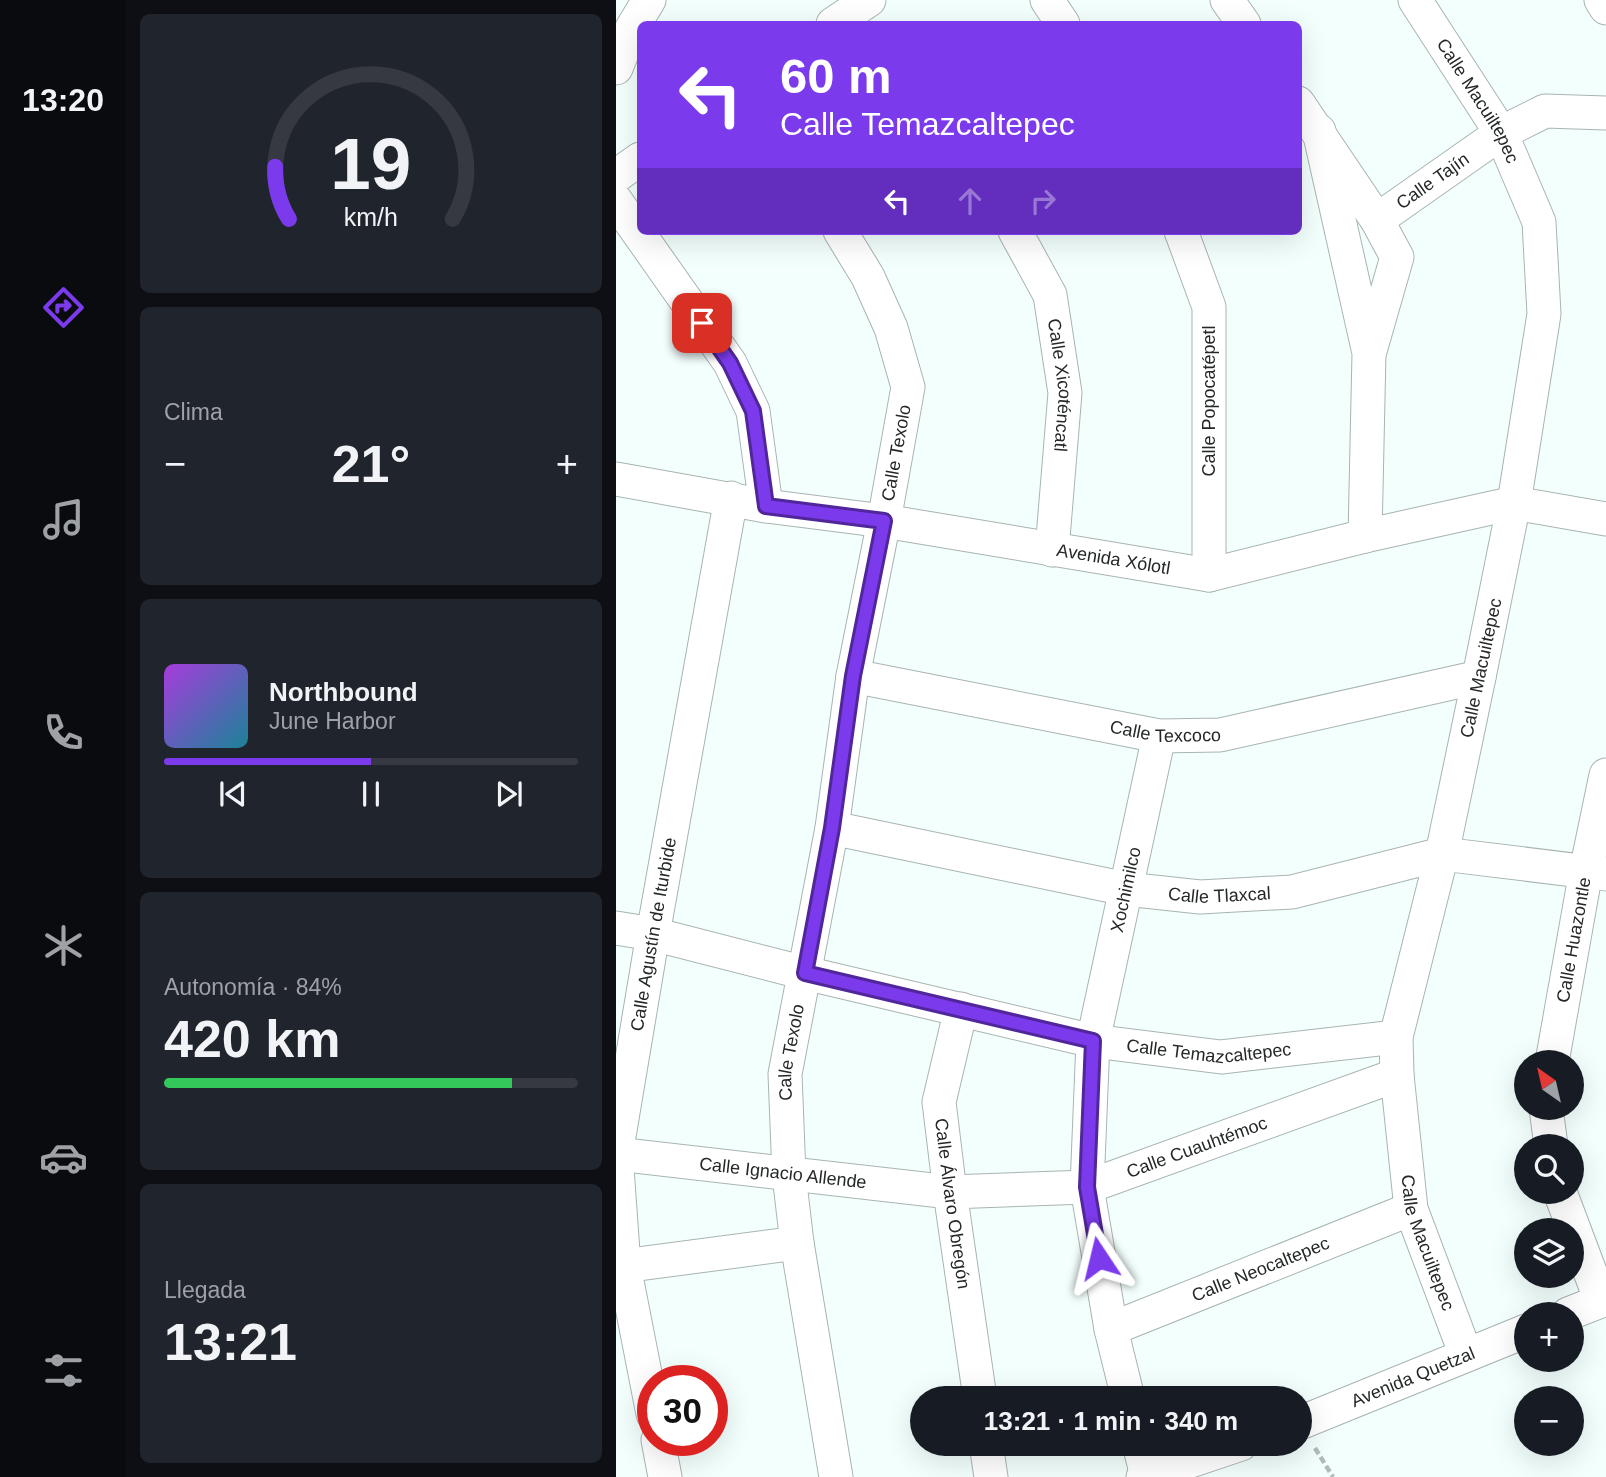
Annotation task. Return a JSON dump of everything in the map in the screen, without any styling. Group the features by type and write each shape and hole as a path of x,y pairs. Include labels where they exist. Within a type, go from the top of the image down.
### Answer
{"street":[{"path":"616,68 624,28 649,0"},
{"path":"1047,0 1061,21"},
{"path":"1227,0 1242,21"},
{"name":"Calle Macuiltepec","path":"1415,0 1501,133 1539,222 1544,314 1514,503 1443,854 1396,1037 1397,1075 1411,1209 1466,1355"},
{"path":"1601,0 1606,8"},
{"path":"841,21 872,9"},
{"path":"1302,108 1377,220 1397,257 1369,353"},
{"name":"Calle Tajín","path":"1377,220 1501,133 1545,111 1606,113"},
{"path":"1319,131 1369,353 1365,536"},
{"path":"616,176 637,161"},
{"path":"616,201 637,231"},
{"path":"640,235 730,363 753,411 766,506"},
{"name":"Calle Texolo","path":"836,1477 797,1243 789,1175 785,1074 832,828 853,676 908,387 891,328 868,277 842,235"},
{"name":"Calle Xicoténcatl","path":"1017,235 1050,295 1065,393 1052,550"},
{"name":"Calle Popocatépetl","path":"1182,235 1209,307 1209,575"},
{"name":"Avenida Xólotl","path":"616,478 766,506 884,521 1209,575 1365,536 1514,503 1606,519"},
{"name":"Calle Agustín de Iturbide","path":"642,1365 620,1266 616,1154 731,498"},
{"name":"Calle Texcoco","path":"853,676 1158,736 1220,735 1479,677"},
{"name":"Xochimilco","path":"1125,1386 1111,1329 1087,1187 1093,1041 1158,736"},
{"name":"Calle Huazontle","path":"1555,1050 1596,873 1606,775"},
{"name":"Calle Tlaxcal","path":"832,828 1126,888 1200,897 1292,892 1443,854 1596,873"},
{"name":"Calle Temazcaltepec","path":"616,928 653,934 1093,1041 1221,1057 1396,1037"},
{"name":"Calle Álvaro Obregón","path":"961,1009 939,1102 978,1386"},
{"name":"Calle Cuauhtémoc","path":"950,1192 1087,1187 1397,1075"},
{"name":"Calle Ignacio Allende","path":"616,1154 950,1192"},
{"path":"1565,1204 1604,1300 1584,1308"},
{"name":"Calle Neocaltepec","path":"1111,1329 1411,1209"},
{"path":"620,1266 797,1243"},
{"name":"Avenida Quetzal","path":"1312,1432 1466,1355 1514,1336"},
{"path":"661,1456 665,1477"},
{"path":"988,1456 991,1477"},
{"path":"1141,1456 1145,1476 1205,1456"}],"path":[{"path":"1312,1443 1333,1477"}],"route":[{"path":"702,323 730,363 753,411 766,506 884,521 853,676 832,828 805,973 1093,1041 1087,1187 1099,1258"}]}
